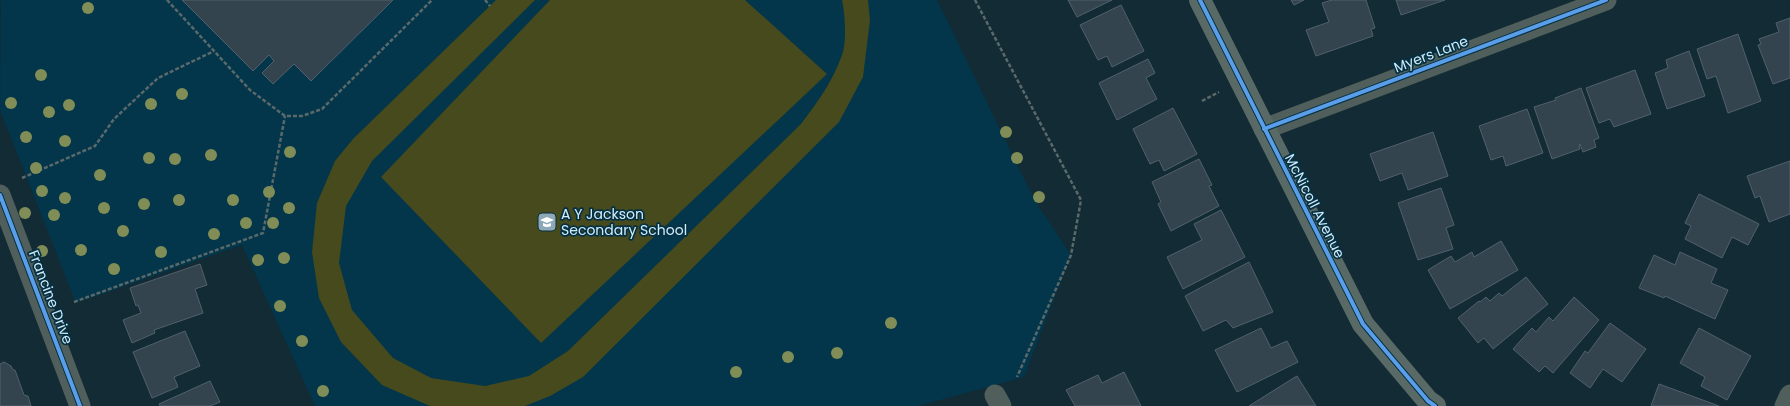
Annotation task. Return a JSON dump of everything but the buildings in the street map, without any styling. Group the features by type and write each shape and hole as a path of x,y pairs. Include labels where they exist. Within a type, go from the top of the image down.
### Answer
{"street":[{"name":"McNicoll Avenue","path":"1200,0 1363,324 1428,401 1435,406"},
{"name":"Myers Lane","path":"1264,129 1606,0"},
{"name":"Francine Drive","path":"0,196 80,406"},
{"path":"1785,406 1790,395"}],"path":[{"path":"167,0 250,90 285,116 302,116 322,109 432,0"},
{"path":"485,0 490,6"},
{"path":"975,0 1081,200 1071,255 1017,376"},
{"path":"22,178 96,146 114,119 158,78 214,51"},
{"path":"74,302 263,233 285,116"}],"shaded area":[{"name":"A Y Jackson Secondary School","path":"1,0 937,0 1034,199 1071,255 1024,377 918,406 315,406 242,245 76,303 0,110"}],"green space":[{"path":"496,0 535,0 372,161 346,206 339,263 352,310 393,358 431,378 485,386 529,376 568,351 801,124 819,100 829,83 844,49 845,28 842,0 868,0 870,20 863,77 839,122 583,377 550,396 525,406 430,406 382,385 341,342 319,298 312,252 317,203 335,161 353,139"},
{"path":"550,0 745,0 827,74 541,343 381,177"}],"cycle path":[{"path":"1200,0 1363,324 1428,401 1435,406"},
{"path":"1264,129 1606,0"},
{"path":"0,195 80,406"}],"place":[{"name":"A Y Jackson Secondary School","path":"547,222"}]}
